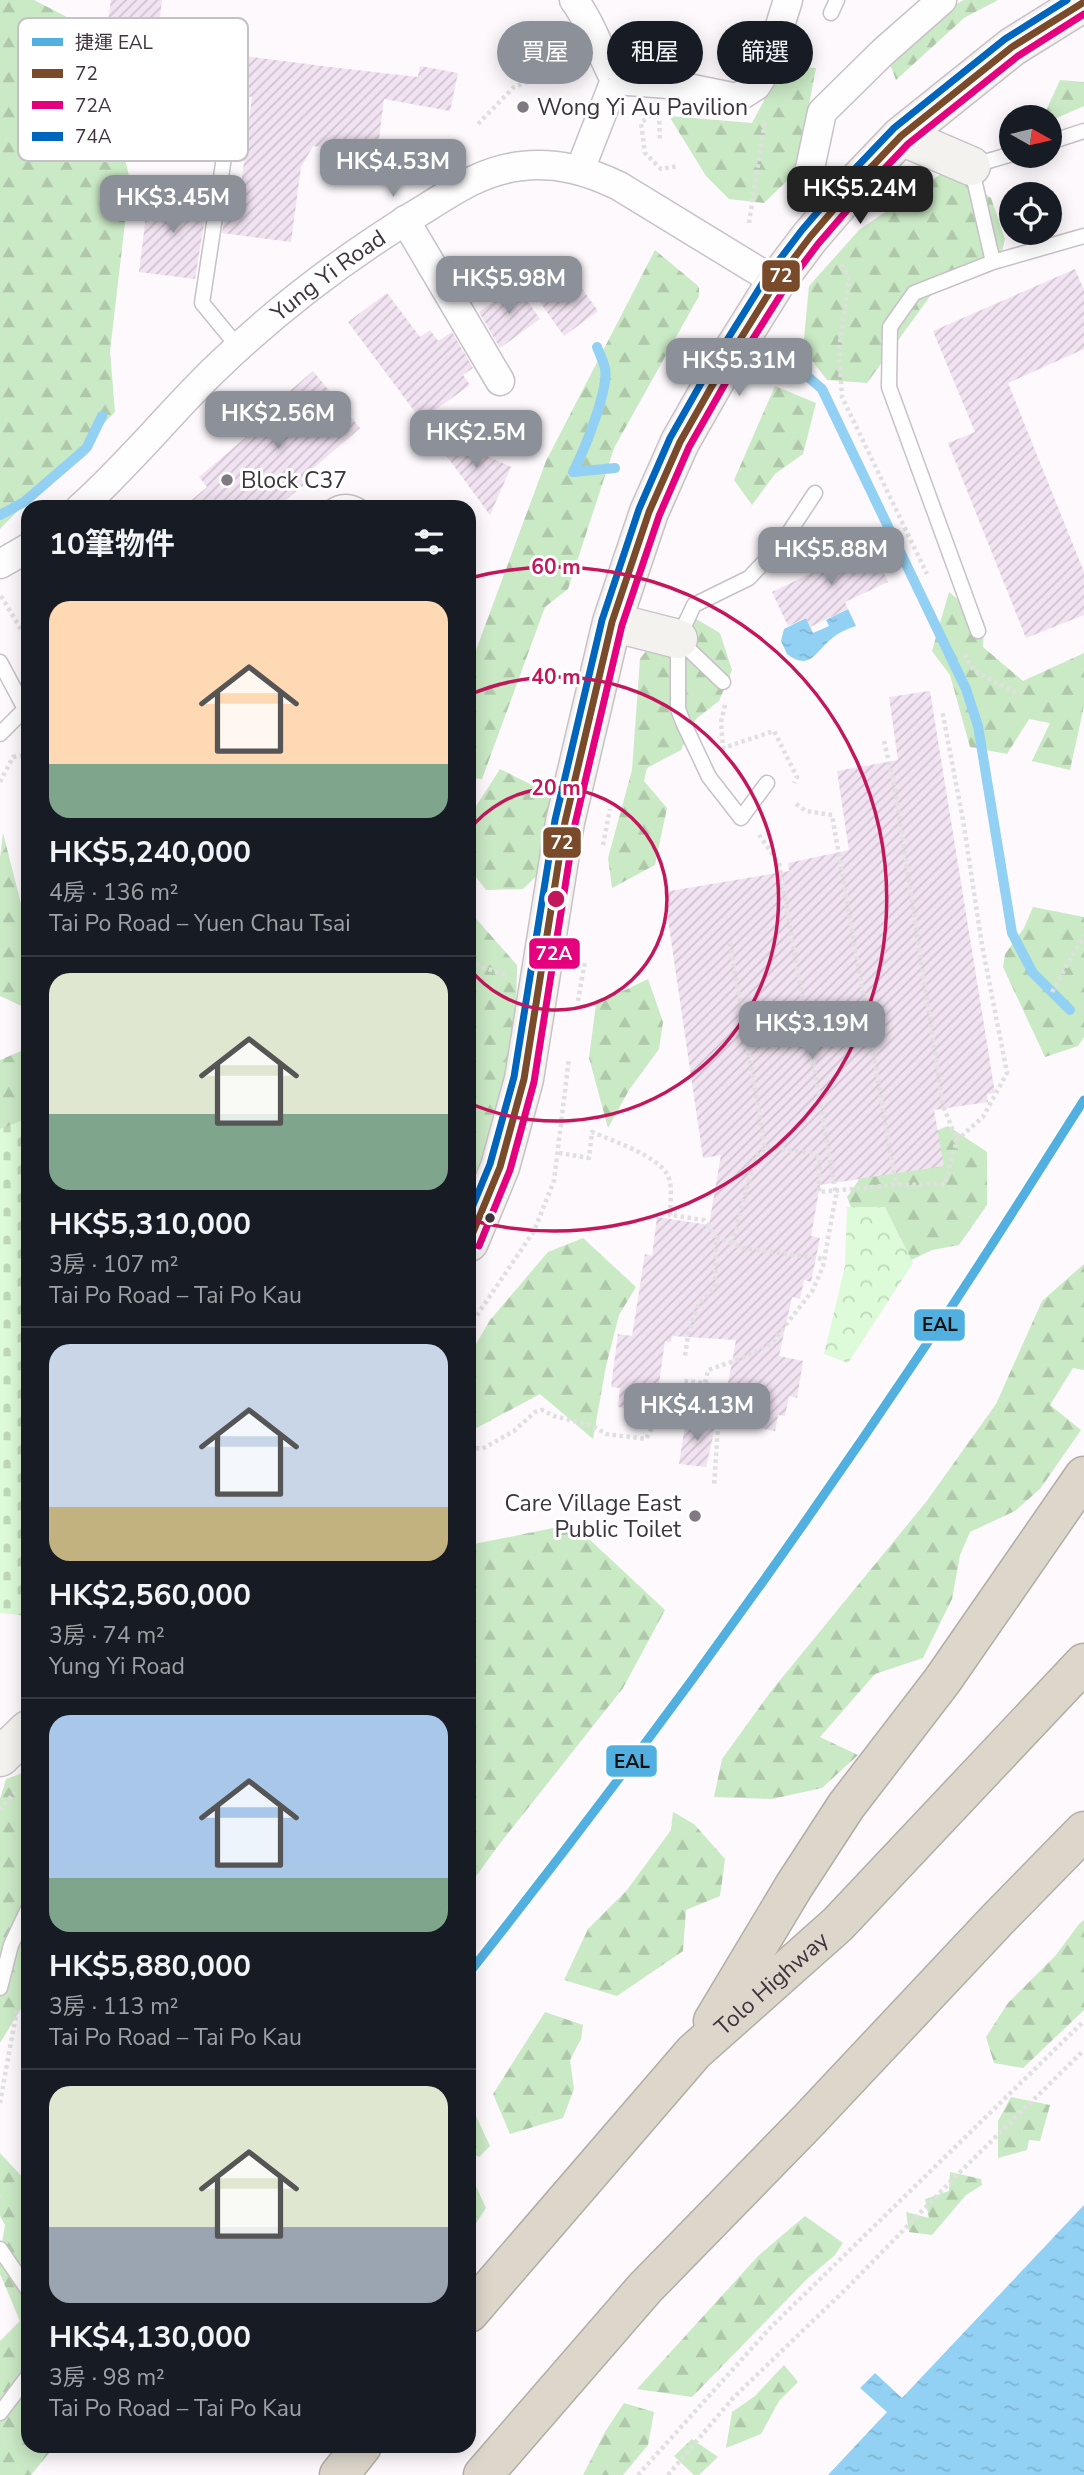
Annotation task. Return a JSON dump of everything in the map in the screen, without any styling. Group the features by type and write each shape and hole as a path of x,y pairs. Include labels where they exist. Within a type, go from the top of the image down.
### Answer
{"highway":[{"path":"694,2052 794,1886 846,1806 942,1681 1084,1476"},
{"name":"Tolo Highway","path":"476,2305 694,2052 838,1924 1084,1662"},
{"path":"483,2475 645,2288 1084,1831"},
{"path":"339,2475 356,2453"}],"main road":[{"path":"476,1225 500,1167 524,1079 565,822 612,622 649,512 680,442 776,282 810,237 901,136 1012,47 1084,2"},
{"path":"901,136 971,166"},
{"path":"612,622 678,639"},
{"path":"0,1757 21,1737"}],"street":[{"path":"574,0 586,16 607,65"},
{"path":"666,84 737,97 755,86 766,70 788,0"},
{"path":"834,210 809,173 822,112 883,52 942,0"},
{"path":"580,170 613,84"},
{"name":"Yung Yi Road","path":"89,500 207,377 276,315 405,220 474,179 498,170 548,165 580,170 620,186 776,282"},
{"path":"405,220 500,381"},
{"path":"0,564 21,552"}],"lane":[{"path":"1062,138 1084,131"},
{"path":"993,262 971,166 999,158"},
{"path":"223,161 202,303 239,348"},
{"path":"978,631 889,387 890,327 914,293 993,262 1084,236"},
{"path":"767,783 741,818 709,777 678,709 678,639 694,605 750,578 782,542 815,493"},
{"path":"678,639 723,682"},
{"path":"0,662 21,700"},
{"path":"0,734 21,714"},
{"path":"0,1988 11,1945 21,1924"},
{"path":"0,2249 21,2280"},
{"path":"0,2413 21,2385"}],"path":[{"path":"478,124 514,87 601,54"},
{"path":"660,84 663,106 641,123 645,153 661,169 678,166"},
{"path":"659,114 660,141"},
{"path":"749,222 763,127"},
{"path":"1,596 21,629"},
{"path":"726,701 721,722 723,748 745,741"},
{"path":"732,1243 755,1157 765,1148 814,1153 820,1159 819,1192 945,1184 957,1140 984,1117 1007,1073 982,946 963,820 942,710"},
{"path":"683,722 721,722"},
{"path":"884,741 895,789 943,1106 957,1140"},
{"path":"0,782 13,757 21,756"},
{"path":"601,858 611,804"},
{"path":"796,804 806,811 832,815 897,1185"},
{"path":"705,1382 708,1370 740,1359 771,1343 813,1290 823,1259 836,1195 779,863 761,837 752,830"},
{"path":"1052,992 1084,935"},
{"path":"730,943 765,1148"},
{"path":"578,1004 586,951"},
{"path":"476,965 505,975"},
{"path":"476,1317 534,1231 554,1181 570,1052"},
{"path":"559,1153 589,1158 592,1132 635,1151 658,1164 669,1177 670,1215 705,1220 716,1237 715,1287 698,1304 688,1335 685,1356"},
{"path":"716,1237 743,1248 823,1259"},
{"path":"672,1428 684,1381 705,1382 718,1391 720,1397 714,1486"},
{"path":"476,1448 482,1449 514,1431 535,1412 541,1410 593,1426 606,1434 646,1439 656,1421"},
{"path":"0,2103 20,1999"},
{"path":"638,2475 770,2329 1084,2021"},
{"path":"668,2475 733,2398 848,2287 1084,2050"},
{"path":"0,2194 1,2201"}],"green space":[{"path":"0,0 34,0 69,18 18,18 18,161 125,161 130,180 110,351 115,412 29,500 21,500 21,508 0,529"},
{"path":"964,0 998,0 964,18 896,80 881,42"},
{"path":"1060,80 1084,82 1084,106 1062,116 1062,105 1049,105"},
{"path":"773,84 813,84 792,176 764,203 729,199 706,176 669,116 752,123"},
{"path":"948,169 991,198 999,221 999,245 1004,245 1001,256 947,273 867,383 827,380 803,349 809,286 859,230"},
{"path":"655,250 697,285 699,296 614,448 568,589 545,607 482,779 476,779 476,650 546,461"},
{"path":"775,386 816,403 803,454 775,474 752,505 734,480"},
{"path":"949,592 984,621 983,647 1023,681 1084,653 1084,706 1070,770 1032,761 1050,723 1029,719 1007,754 970,747 950,675 932,651"},
{"path":"686,613 720,633 732,670 719,701 696,719 681,750 647,768 644,781 667,808 655,865 612,888 608,858 632,770 640,659 666,624"},
{"path":"500,769 546,792 562,808 555,858 523,889 486,890 476,877 476,806"},
{"path":"3,833 21,904 21,1006 0,996 0,858"},
{"path":"1033,907 1084,917 1084,1037 1078,1046 1045,1057 1003,967 1005,954 1024,928"},
{"path":"476,919 517,965 513,1170 476,1212"},
{"path":"648,979 663,1022 659,1049 629,1090 608,1128 589,1058 596,1004"},
{"path":"21,1051 21,1157 0,1165 0,1060"},
{"path":"21,1121 21,1615 0,1613 0,1129"},
{"path":"948,1126 987,1152 987,1205 959,1245 932,1250 874,1278 869,1255 847,1197 876,1155"},
{"path":"847,1207 885,1207 913,1263 848,1363 824,1354 845,1266"},
{"path":"583,1238 636,1287 619,1315 606,1366 593,1439 540,1394 476,1428 476,1344 490,1320 548,1252"},
{"path":"1084,1264 1084,1370 1073,1368 1050,1405 1081,1430 1040,1489 1015,1511 970,1532 960,1555 952,1599 923,1658 875,1674 820,1737 858,1755 822,1788 772,1799 714,1797 722,1759 772,1690 926,1502 996,1404 1042,1301"},
{"path":"573,1524 665,1610 623,1688 476,1876 476,1544"},
{"path":"21,1774 21,2008 0,2043 0,1799 6,1779"},
{"path":"673,1812 694,1824 725,1859 720,1896 686,1910 683,1951 617,1996 564,1980 588,1929 627,1890 671,1830"},
{"path":"1084,1920 1084,2010 1023,2068 994,2063 986,2037 1008,2003 1056,1955"},
{"path":"545,2012 583,2025 581,2039 570,2060 574,2089 563,2118 510,2134 493,2094"},
{"path":"1011,2097 1050,2105 1040,2141 1029,2140 1027,2150 998,2158 998,2121"},
{"path":"476,2116 490,2146 479,2157 476,2155"},
{"path":"0,2153 21,2176 21,2453 49,2453 31,2475 0,2475 0,2341 20,2321 0,2274 5,2225 0,2216"},
{"path":"950,2172 981,2179 982,2185 966,2195 932,2235 909,2232 906,2212 929,2218 925,2199 949,2191"},
{"path":"476,2186 486,2208 476,2223"},
{"path":"805,2216 843,2243 835,2255 808,2278 692,2397 637,2389 759,2255"},
{"path":"784,2365 798,2382 779,2401 761,2434 726,2448 732,2412 755,2396"},
{"path":"624,2403 654,2412 648,2445 623,2475 583,2475 605,2432"},
{"path":"692,2439 718,2457 699,2475 694,2475 674,2456"}],"water":[{"path":"848,609 856,626 836,635 811,658 801,661 787,654 781,641 784,629 806,618 813,633 829,626 826,620"},
{"path":"1084,2205 1084,2475 828,2475 887,2412 860,2388 875,2373 902,2398"}],"building":[{"path":"111,0 162,0 160,18 108,18"},
{"path":"248,56 418,77 420,66 458,73 450,111 384,99 377,155 313,146 301,167 291,242 222,233 227,201 239,203 244,161 248,161 252,97 248,97"},
{"path":"149,191 208,199 195,279 139,272"},
{"path":"1075,269 1084,290 1084,349 1008,383 1084,572 1084,615 1026,638 948,443 975,432 933,331"},
{"path":"571,273 598,311 564,336 537,298"},
{"path":"516,285 540,319 500,348 479,312"},
{"path":"387,293 420,337 430,330 438,341 452,332 473,368 463,375 470,385 421,420 348,322"},
{"path":"313,371 360,428 301,479 305,484 286,500 192,500 207,487 199,477 258,427 254,422"},
{"path":"426,428 511,467 490,515"},
{"path":"869,540 888,582 845,602 848,609 810,627 806,618 788,626 772,592 837,561 835,556"},
{"path":"930,691 995,1093 987,1094 988,1102 934,1110 944,1166 820,1185 811,1236 820,1238 811,1282 804,1280 800,1299 792,1297 779,1356 803,1361 797,1398 789,1396 785,1416 778,1415 775,1431 721,1422 736,1340 672,1336 671,1342 665,1341 655,1412 618,1407 620,1388 611,1387 618,1334 632,1336 645,1254 652,1256 657,1217 709,1225 721,1155 703,1158 664,892 789,871 788,863 849,850 837,771 898,760 889,697"},
{"path":"686,1419 716,1423 706,1467 679,1464"}],"waterway":[{"path":"597,347 605,368 603,391 589,436 573,472 615,468"},
{"path":"791,362 822,389 966,689 978,726 1012,933 1033,973 1070,1010"},
{"path":"26,500 87,447 102,416"},
{"path":"0,515 21,504"}],"metro line":[{"name":"EAL","path":"476,1964 646,1743 815,1508 985,1256 1084,1100"}],"transit line":[{"name":"74A","path":"476,1198 490,1164 514,1077 555,820 602,620 639,509 670,438 767,276 851,173 894,128 1005,39 1067,0"},
{"name":"72","path":"476,1225 500,1167 524,1079 565,822 612,622 649,512 680,442 776,282 859,180 901,136 1012,47 1084,2"},
{"name":"72A","path":"479,1246 510,1170 534,1082 575,824 622,625 659,516 689,447 730,375 785,288 818,244 867,187 908,144 1018,56 1084,14"}],"place":[{"name":"Wong Yi Au Pavilion","path":"523,107"},
{"name":"Block C37","path":"227,480"},
{"name":"Care Village East Public Toilet","path":"695,1516"}]}
